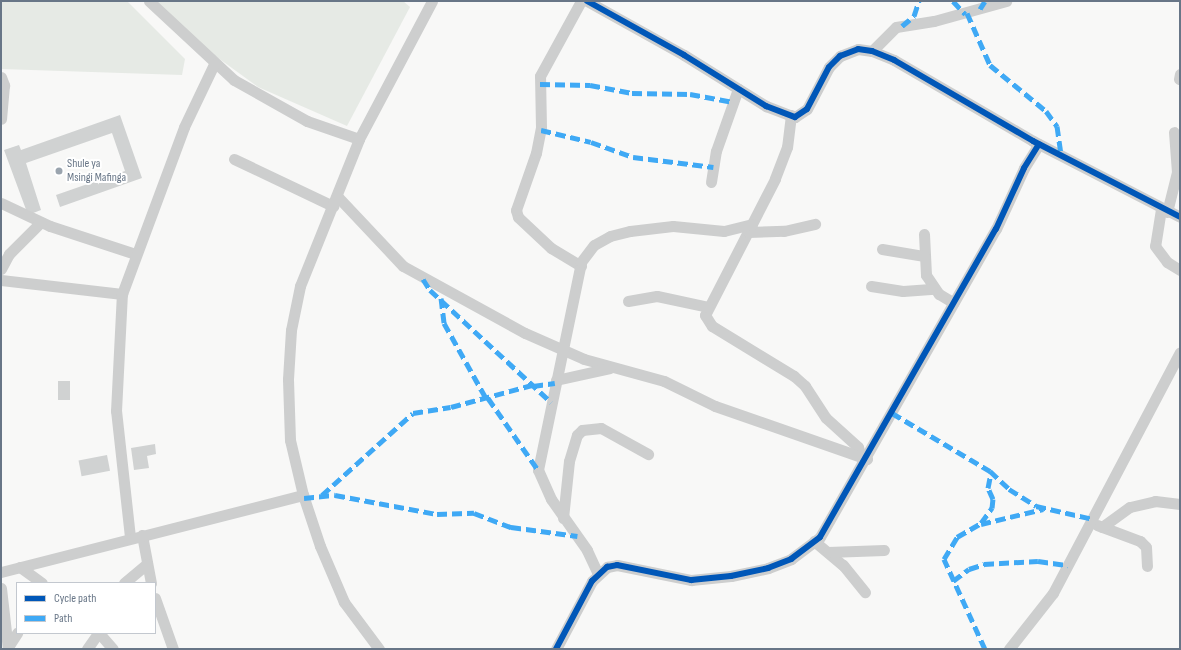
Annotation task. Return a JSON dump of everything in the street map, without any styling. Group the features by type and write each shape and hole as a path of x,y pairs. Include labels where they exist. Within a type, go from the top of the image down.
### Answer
{"street":[{"path":"148,1 214,64 266,99 307,120 359,139"},
{"path":"379,649 344,602 320,546 303,495 290,440 288,379 291,330 300,286 359,139 432,1"},
{"path":"581,1 540,76 541,127 536,153 516,210 518,217 545,243 581,266"},
{"path":"587,1 766,106 796,117 807,109 829,67 840,56 858,50 872,50 894,60 1039,144 1180,217"},
{"path":"872,50 896,27 934,22 1006,1"},
{"path":"130,537 116,411 122,294 135,254 184,126 214,64"},
{"path":"1,77 4,85 1,119"},
{"path":"711,182 716,151 738,89"},
{"path":"790,115 787,147 750,228 705,315 712,326 750,347 805,386 826,418 858,447 864,458"},
{"path":"1174,132 1177,172 1164,210 1155,246 1167,262 1180,270"},
{"path":"556,649 598,574 607,567 617,565 691,580 731,576 768,568 791,559 820,537 954,303 1039,144"},
{"path":"234,159 335,201 384,249 419,277 525,333 610,368 664,381 715,406 864,458"},
{"path":"1,203 41,222 135,254"},
{"path":"1,269 9,254 41,222"},
{"path":"598,574 587,550 563,518 538,470 581,266 594,245 610,236 673,226 739,230 750,228 784,231 815,224"},
{"path":"924,234 926,275 934,288 954,303"},
{"path":"882,249 924,256"},
{"path":"1,280 122,294"},
{"path":"871,286 904,291 934,288"},
{"path":"628,301 657,296 708,307"},
{"path":"1009,649 1053,593 1180,352"},
{"path":"556,380 610,368"},
{"path":"563,518 569,461 577,435 582,430 601,428 624,443 648,454"},
{"path":"1,572 130,537 183,527 303,495"},
{"path":"1102,527 1130,508 1156,501 1180,504"},
{"path":"1091,523 1140,541 1146,547 1147,566"},
{"path":"142,535 151,582"},
{"path":"814,542 828,552 865,592"},
{"path":"828,552 884,550"},
{"path":"125,582 147,564"},
{"path":"20,567 40,582"},
{"path":"1,588 8,648"},
{"path":"156,601 172,648"},
{"path":"8,648 16,634"},
{"path":"87,649 97,634"},
{"path":"99,634 113,649"}],"shaded area":[{"path":"1,1 127,1 185,59 182,75 1,69"},
{"path":"155,1 403,1 410,7 347,126 258,87 192,39"}],"building":[{"path":"120,115 142,178 60,207 56,195 125,171 112,133 26,163 41,210 28,215 4,150 19,145 21,150"},
{"path":"58,381 70,381 70,400 58,400"},
{"path":"155,444 156,454 147,456 149,468 134,470 131,448"},
{"path":"107,455 110,471 82,476 79,461"}],"marked path":[{"path":"902,26 914,16 919,1"},
{"path":"953,1 965,14"},
{"path":"980,9 985,1"},
{"path":"967,13 990,65 1046,111 1057,126 1061,156"},
{"path":"540,84 590,85 632,93 690,94 733,102"},
{"path":"541,130 591,142 633,157 713,167"},
{"path":"423,279 430,290 551,402"},
{"path":"441,298 444,323 486,398"},
{"path":"533,386 555,383"},
{"path":"322,495 413,413 451,407 532,385"},
{"path":"488,398 538,470"},
{"path":"892,413 990,471 1009,489 1036,506 1093,519"},
{"path":"985,649 944,559 957,537 981,523 992,508 993,499 988,488 991,472"},
{"path":"304,498 335,495 437,514 474,513 511,527 577,536"},
{"path":"981,524 1043,509"},
{"path":"953,581 969,569 984,564 1038,561 1068,565"}],"cycle path":[{"path":"587,1 684,55 766,106 795,117 807,109 829,67 840,56 858,49 872,51 894,60 1033,141 1180,217"},
{"path":"556,649 592,581 607,567 617,565 691,580 731,576 768,568 791,559 820,537 996,229 1024,168 1039,144"}],"place":[{"name":"Shule ya Msingi Mafinga","path":"59,171"}]}
